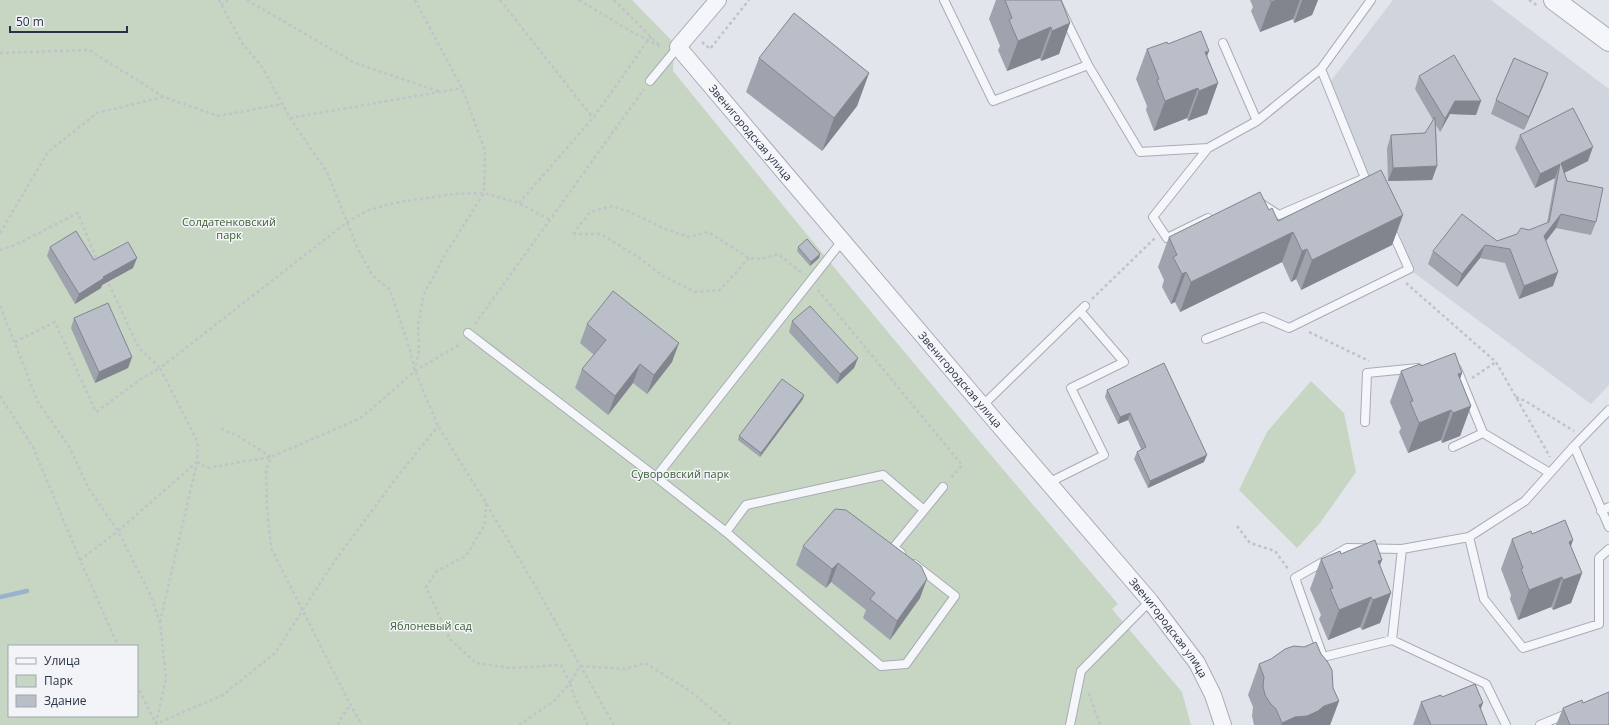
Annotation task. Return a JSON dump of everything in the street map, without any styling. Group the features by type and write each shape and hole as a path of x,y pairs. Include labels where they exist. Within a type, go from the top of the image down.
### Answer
{"street":[{"path":"674,52 718,0"},
{"path":"1554,0 1609,41"},
{"name":"Звенигородская улица","path":"674,52 842,241 1048,483 1150,600 1197,663 1213,695 1223,725"}],"lane":[{"path":"944,0 993,101 1088,65"},
{"path":"1056,0 1088,65 1140,152 1208,148"},
{"path":"1216,214 1167,238 1153,217 1208,148 1257,121 1321,69 1371,0"},
{"path":"1222,44 1257,121"},
{"path":"650,81 674,52"},
{"path":"1321,69 1365,178 1375,193"},
{"path":"1252,197 1279,215 1365,178"},
{"path":"1206,339 1263,317 1289,328 1409,269 1388,221"},
{"path":"656,477 842,241"},
{"path":"982,406 1082,309 1124,362 1071,388 1104,455 1048,483"},
{"path":"468,333 726,532 881,666 906,664 955,596 894,547 943,487"},
{"path":"1448,366 1455,365 1483,432 1550,473"},
{"path":"1365,422 1367,373 1426,368"},
{"path":"1506,725 1486,684 1392,640 1323,657 1295,578 1347,548 1402,549 1468,537 1525,501 1583,436 1609,410"},
{"path":"1453,447 1483,432"},
{"path":"1574,446 1605,509 1609,527"},
{"path":"726,532 746,505 882,475 924,510"},
{"path":"1468,537 1484,599 1523,648 1599,624 1599,558 1609,549"},
{"path":"1392,640 1402,549"},
{"path":"1070,725 1081,671 1150,600"},
{"path":"1540,725 1574,711"}],"path":[{"path":"219,0 242,43 262,67 290,118 327,172 346,223 372,275 390,290 410,350 415,371 438,426 486,503 614,725"},
{"path":"221,5 228,0"},
{"path":"247,0 355,63 440,92"},
{"path":"415,0 462,88 485,150 484,193 446,253 424,294 418,326 419,350 415,371"},
{"path":"500,0 593,118"},
{"path":"579,0 648,40 674,52"},
{"path":"614,0 661,47"},
{"path":"710,49 749,0"},
{"path":"519,203 593,118 651,36"},
{"path":"0,53 89,50 164,97 218,116 283,104"},
{"path":"197,462 207,468 271,457 361,418 415,371 461,344 650,81"},
{"path":"290,118 462,88"},
{"path":"0,233 48,152 97,113 164,97"},
{"path":"15,342 55,322 96,412 141,379 160,368 346,223 366,211 394,203 454,194 484,193 519,203 550,220"},
{"path":"0,250 15,245 78,213 98,263"},
{"path":"1082,309 1162,231"},
{"path":"573,234 601,234 638,257 663,276 695,292 720,290 749,258"},
{"path":"105,275 140,348 160,368 198,442 197,462 160,622"},
{"path":"1396,275 1496,362 1556,466"},
{"path":"0,306 38,402 70,448 89,489 118,531 150,594 160,622 166,678 156,725"},
{"path":"1294,325 1326,339 1375,364 1383,371"},
{"path":"1462,383 1496,362"},
{"path":"0,396 33,447 118,645"},
{"path":"1515,397 1527,402 1583,436"},
{"path":"156,725 223,695 275,653 334,562 394,481 438,426"},
{"path":"221,429 238,436 271,457"},
{"path":"271,457 266,470 267,505 271,548 302,611 362,725"},
{"path":"80,560 118,531 197,462"},
{"path":"486,503 485,524 466,556 437,571 426,587 450,639 476,663 511,668 560,665 570,683 573,694 588,725"},
{"path":"1237,526 1250,543 1275,551 1295,578"},
{"path":"580,666 625,669 645,663 690,691 731,725"},
{"path":"519,725 554,701 570,683 580,666"},
{"path":"1081,671 1100,725"},
{"path":"138,687 156,725"},
{"path":"338,725 350,704"}],"shaded area":[{"path":"1393,0 1491,0 1609,89 1609,385 1591,404 1409,269 1401,238 1387,205 1367,173 1330,82"}],"green space":[{"path":"0,0 632,0 674,43 673,71 1005,472 1118,604 1112,609 1182,692 1191,725 0,725"},
{"path":"1311,381 1344,413 1356,472 1320,523 1297,548 1239,490 1267,432"}],"building":[{"path":"1005,0 1061,0 1070,23 1052,31 1051,27 1018,41 1009,20 1012,18"},
{"path":"794,13 869,73 834,118 759,58"},
{"path":"1201,31 1209,51 1205,52 1218,83 1199,91 1198,88 1165,101 1157,80 1159,79 1147,49 1167,42 1168,44"},
{"path":"1454,55 1481,101 1455,101 1445,119 1419,76"},
{"path":"1514,58 1548,73 1529,117 1496,100"},
{"path":"1573,108 1593,147 1561,163 1567,181 1603,188 1596,222 1561,214 1544,236 1558,272 1524,286 1510,249 1485,245 1462,274 1433,251 1462,214 1497,241 1517,234 1521,228 1529,230 1549,222 1560,164 1540,174 1520,135"},
{"path":"1435,117 1437,166 1393,168 1391,135 1425,133"},
{"path":"1381,170 1403,215 1312,260 1307,249 1302,251 1293,232 1191,282 1186,272 1182,274 1173,257 1177,255 1169,237 1260,192 1269,210 1272,208 1278,221"},
{"path":"76,231 94,260 128,242 137,258 103,277 104,278 79,294 50,247"},
{"path":"807,239 820,254 811,262 798,247"},
{"path":"613,291 679,343 654,375 640,364 615,396 582,369 606,340 587,324"},
{"path":"108,303 132,357 99,372 74,318"},
{"path":"810,306 858,358 840,374 792,321"},
{"path":"1455,353 1462,373 1458,374 1471,406 1453,413 1451,410 1419,423 1410,402 1413,401 1401,371 1420,364 1421,366"},
{"path":"1164,363 1207,455 1150,481 1137,452 1146,447 1130,413 1120,417 1107,390"},
{"path":"782,379 804,395 761,453 739,436"},
{"path":"835,509 846,510 921,566 927,579 897,621 870,599 875,593 838,563 832,569 803,546"},
{"path":"1565,520 1573,540 1569,542 1582,573 1563,580 1562,577 1529,590 1521,569 1523,568 1512,539 1531,531 1532,534"},
{"path":"1375,540 1382,560 1378,561 1391,593 1373,600 1371,597 1339,610 1330,589 1333,588 1321,559 1340,551 1341,554"},
{"path":"1316,642 1321,654 1332,670 1333,688 1339,701 1324,706 1318,711 1307,716 1295,717 1282,723 1276,709 1265,695 1263,686 1264,677 1259,664 1271,659 1285,649 1294,646 1304,647"},
{"path":"1475,684 1483,703 1479,705 1487,725 1431,725 1421,702 1441,695 1442,697"},
{"path":"1609,692 1609,725 1570,725 1563,708 1582,700 1583,703"}],"waterway":[{"path":"0,597 27,591"}],"park label":[{"name":"Солдатенковский парк","path":"229,228"},
{"name":"Суворовский парк","path":"680,474"},
{"name":"Яблоневый сад","path":"431,626"}]}
